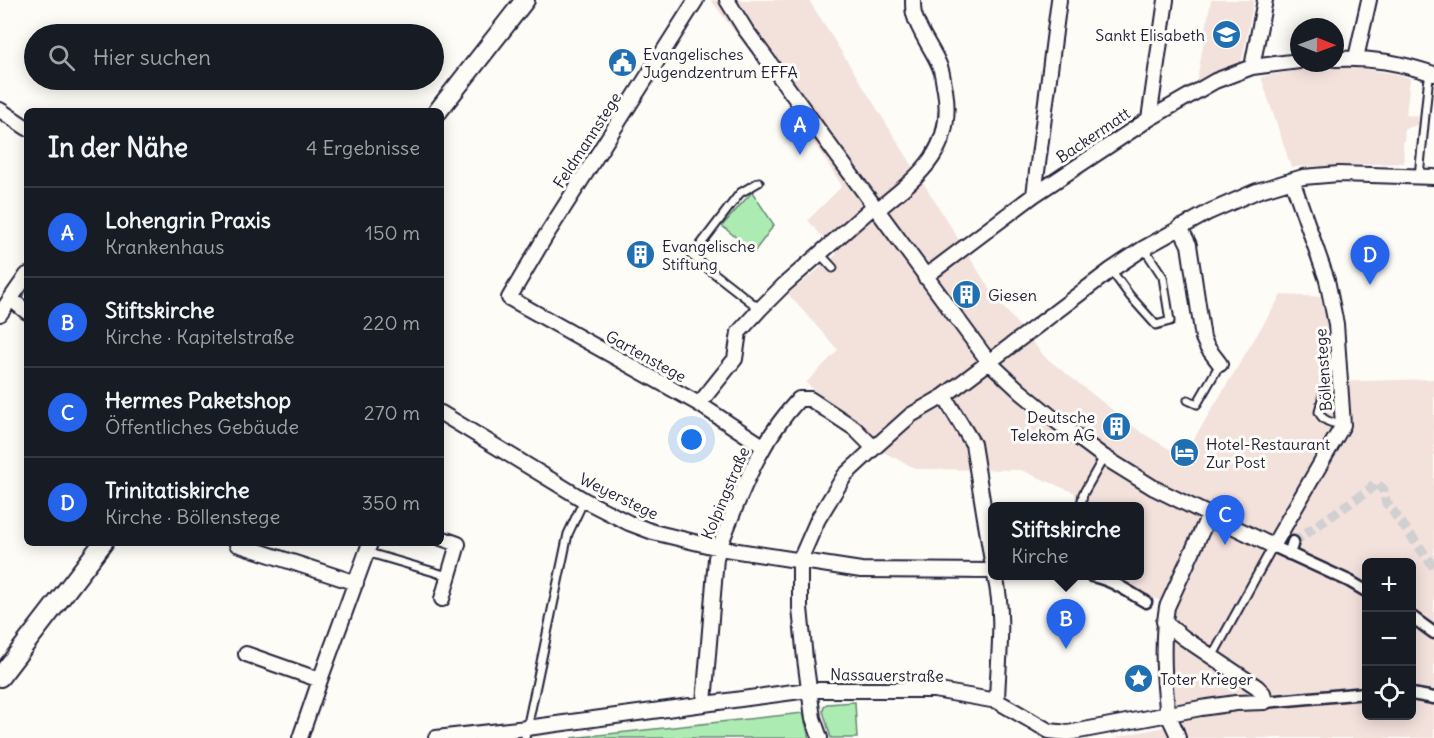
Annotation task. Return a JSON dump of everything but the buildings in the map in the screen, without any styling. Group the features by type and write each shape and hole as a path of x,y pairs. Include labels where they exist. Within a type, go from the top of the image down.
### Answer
{"main road":[{"path":"440,108 525,0"},
{"path":"1,676 102,546"}],"street":[{"name":"Feldmannstege","path":"509,298 545,237 696,0"},
{"path":"727,0 745,29 989,362 1053,418 1104,457 1154,488 1362,589"},
{"path":"699,404 735,359 740,332 760,309 820,254 903,189 930,162 944,131 947,105 941,70 914,13 913,0"},
{"path":"1034,195 1059,0"},
{"path":"1149,119 1166,0"},
{"path":"1252,67 1265,0"},
{"path":"1356,58 1369,0"},
{"path":"1344,59 1356,58 1405,65 1432,74"},
{"name":"Backermatt","path":"925,277 1034,195 1149,119 1215,81 1252,67 1290,62"},
{"path":"0,110 24,126"},
{"path":"820,738 813,718 808,690 800,608 800,560 818,519 846,476 874,448 911,415 944,396 1111,270 1180,227 1235,200 1303,177 1339,174 1434,177"},
{"name":"Böllenstege","path":"1273,546 1343,425 1340,355 1327,280 1292,180"},
{"path":"1180,227 1189,245 1203,338 1220,364"},
{"path":"0,314 24,280"},
{"name":"Gartenstege","path":"509,298 699,404 763,446"},
{"path":"11,299 24,310"},
{"path":"944,396 973,444 988,532"},
{"name":"Kolpingstraße","path":"704,703 716,558 747,478 763,446 799,399 810,399 854,428 874,448"},
{"name":"Weyerstege","path":"444,416 584,500 629,523 653,532 719,548 861,570 988,571"},
{"path":"1178,738 1176,728 1168,715 1164,679 1164,622 1167,607 1209,515"},
{"path":"442,599 458,544 444,539"},
{"path":"1288,554 1293,542"},
{"path":"243,546 356,583"},
{"path":"300,738 368,548"},
{"path":"996,580 1001,626 997,701"},
{"path":"1105,580 1146,602"},
{"path":"1416,620 1434,633"},
{"path":"1164,622 1257,687 1263,693 1265,702 1362,693"},
{"path":"246,654 320,680"},
{"name":"Nassauerstraße","path":"436,738 526,733 704,703 808,690 934,690 997,701 1049,731 1068,733 1201,708 1265,702"},
{"path":"1416,695 1434,698"}],"lane":[{"path":"1419,176 1428,85 1432,74"},
{"path":"759,182 740,193 692,256 760,309"},
{"path":"1111,270 1156,325 1170,321 1163,277 1144,248"},
{"path":"820,254 832,268"},
{"path":"1340,355 1337,355 1330,365 1319,412 1328,422 1343,425"},
{"path":"1188,400 1197,404 1220,364"},
{"path":"1082,502 1083,494 1104,457"},
{"path":"526,733 568,534 584,500"},
{"path":"1212,657 1273,546"},
{"path":"368,548 448,576"}],"shaded area":[{"path":"711,0 809,0 994,296 1045,357 1142,433 1183,457 1281,295 1324,297 1329,300 1333,382 1434,379 1434,738 1111,738 1165,727 1159,675 1161,601 1112,580 1144,580 1144,502 1075,502 1075,493 1021,470 917,469 879,450 806,383 838,350 788,294 837,254 808,220 842,186 774,81"},
{"name":"Sankt Elisabeth","path":"1211,0 1254,0 1241,65 1196,86"},
{"path":"1344,66 1410,78 1406,115 1417,116 1419,124 1405,129 1404,163 1291,167 1261,77 1290,72 1344,72"}],"green space":[{"path":"752,192 774,225 754,252 722,226"},
{"path":"855,702 857,738 831,738 823,711 824,706"},
{"path":"803,713 809,738 571,738"}],"tunnel":[{"path":"1293,542 1369,490 1375,483 1383,489 1386,502 1434,567"}],"place":[{"name":"Sankt Elisabeth","path":"1226,35"},
{"name":"Evangelisches Jugendzentrum EFFA","path":"622,63"},
{"name":"Lohengrin Praxis","path":"800,155"},
{"name":"Evangelische Stiftung","path":"641,255"},
{"name":"Trinitatiskirche","path":"1370,285"},
{"name":"Giesen","path":"967,295"},
{"name":"Deutsche Telekom AG","path":"1116,426"},
{"name":"Hotel-Restaurant Zur Post","path":"1185,453"},
{"name":"Hermes Paketshop","path":"1225,545"},
{"name":"Stiftskirche","path":"1066,649"},
{"name":"Toter Krieger","path":"1139,679"}]}
